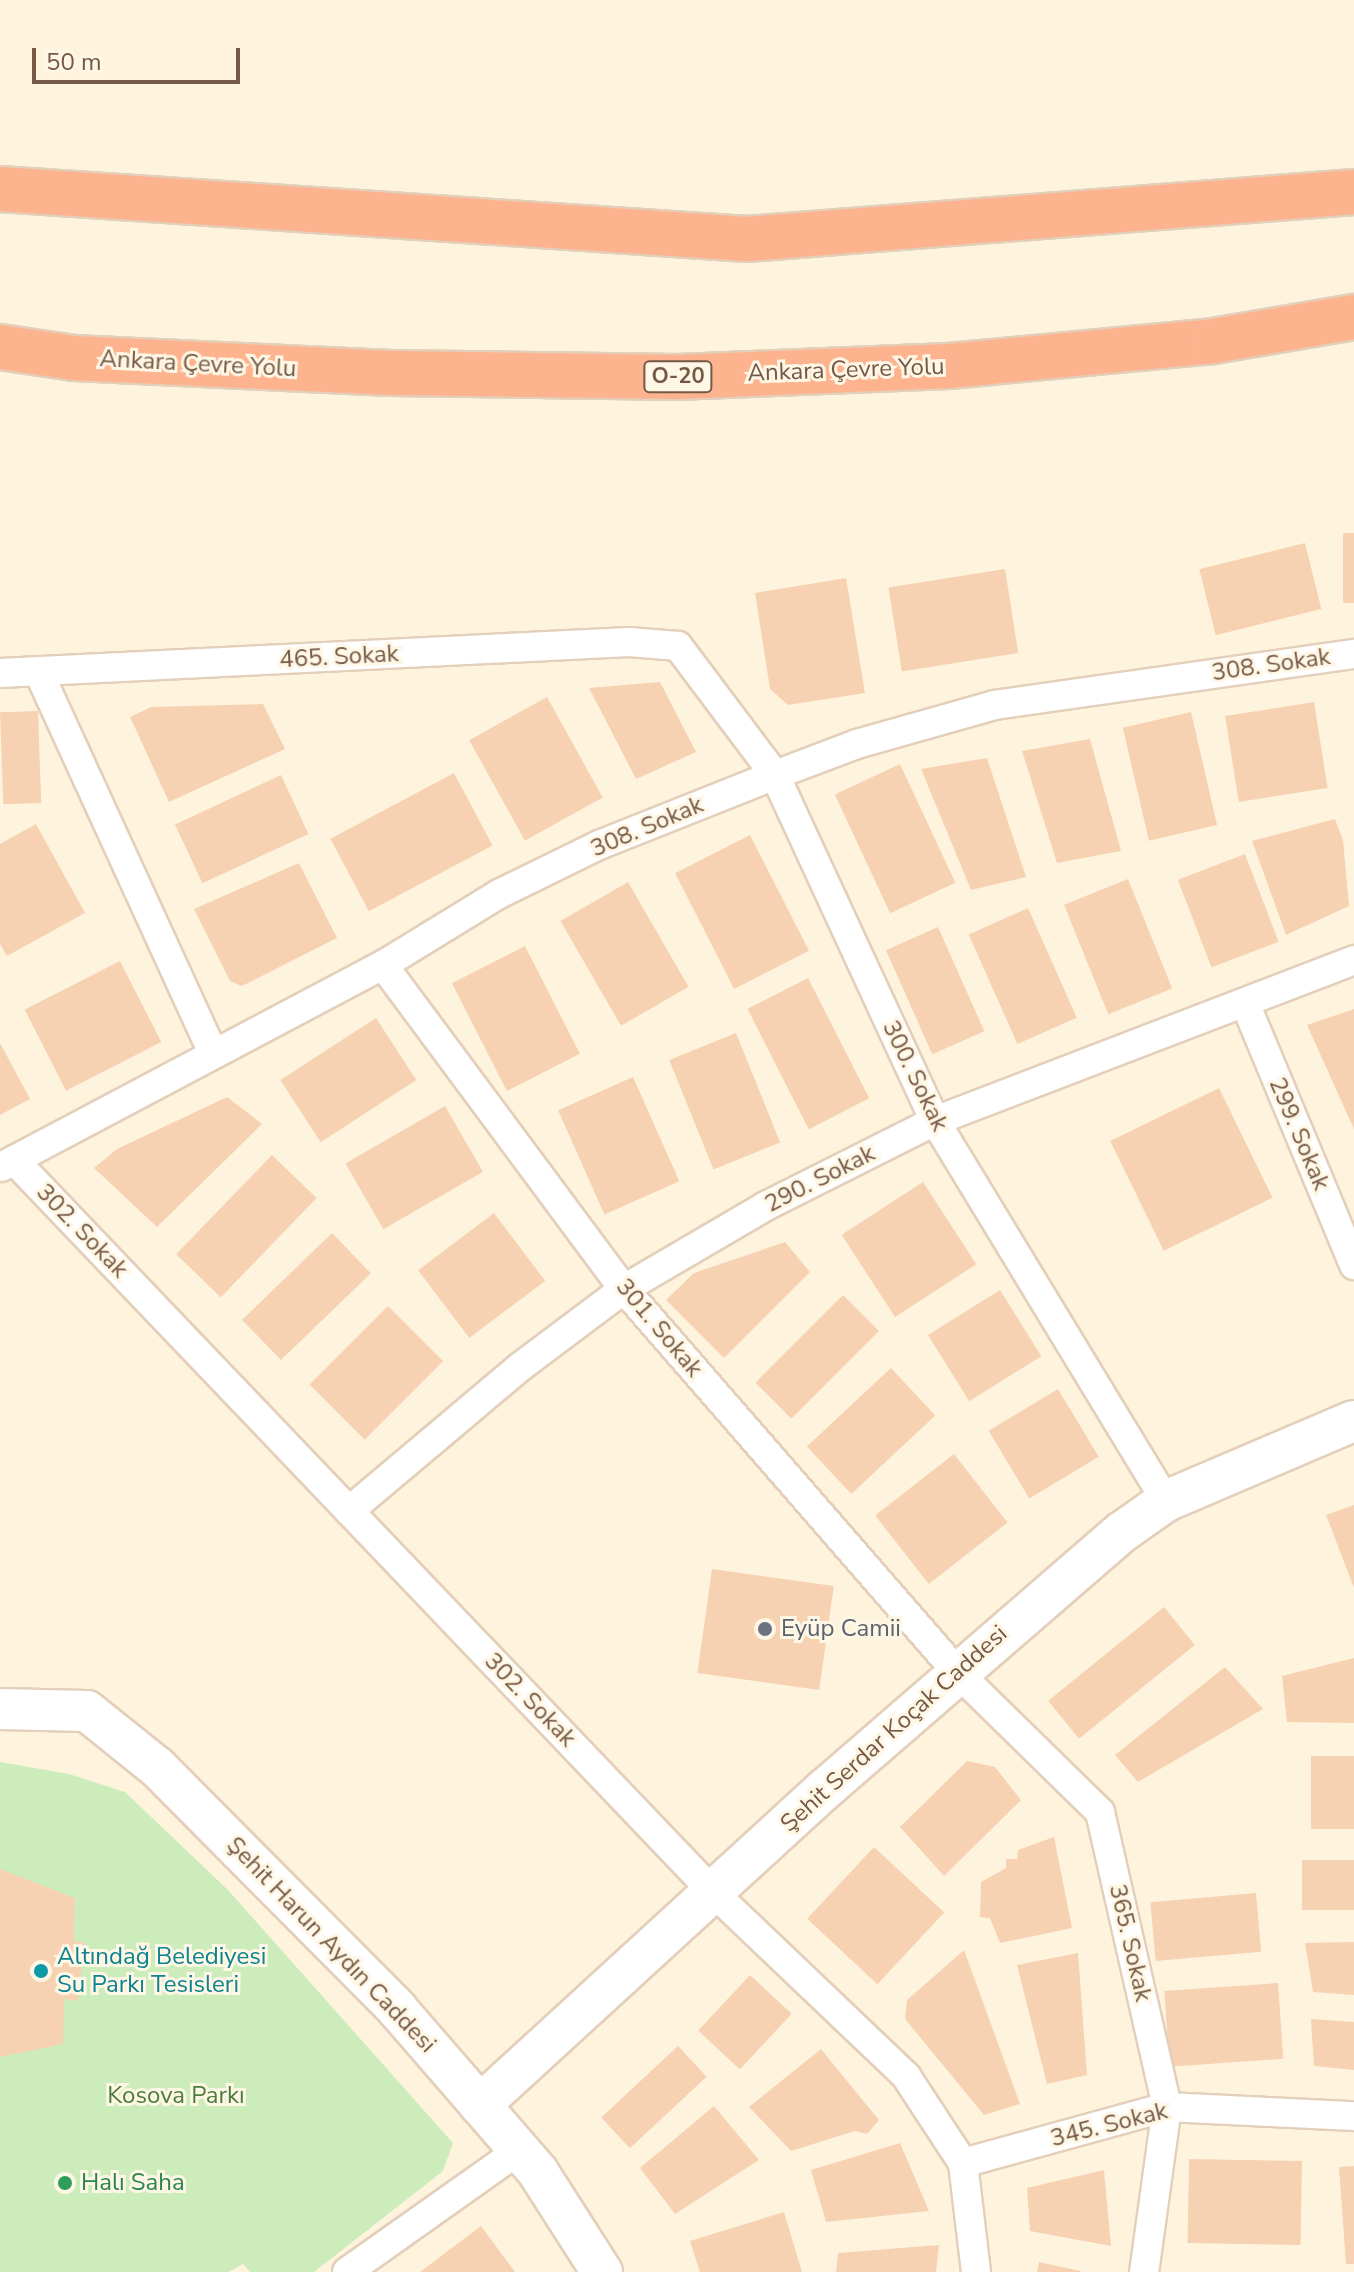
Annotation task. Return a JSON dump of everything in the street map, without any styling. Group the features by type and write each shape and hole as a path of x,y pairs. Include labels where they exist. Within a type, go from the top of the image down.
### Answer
{"highway":[{"path":"0,189 747,239 1354,192"},
{"name":"Ankara Çevre Yolu","path":"0,347 74,358 391,373 677,377 949,366 1213,341 1354,317"}],"street":[{"name":"465. Sokak","path":"0,673 629,642 678,646"},
{"name":"300. Sokak","path":"678,646 775,775 935,1121 1166,1501"},
{"name":"308. Sokak","path":"7,1164 383,965 499,894 599,845 775,775 857,744 995,705 1354,654"},
{"path":"39,673 213,1053"},
{"name":"290. Sokak","path":"349,1511 520,1367 624,1289 766,1206 935,1121 1354,960"},
{"name":"301. Sokak","path":"383,965 624,1289 957,1672"},
{"name":"299. Sokak","path":"1245,1003 1354,1265"},
{"name":"302. Sokak","path":"7,1164 349,1511 713,1892 906,2076 963,2163 976,2272"},
{"name":"Şehit Serdar Koçak Caddesi","path":"480,2105 1055,1586 1166,1501 1354,1421"},
{"name":"365. Sokak","path":"957,1672 1100,1812 1167,2107 1144,2272"},
{"name":"Şehit Harun Aydın Caddesi","path":"0,1709 87,1711 157,1767 397,2009 519,2150 602,2272"},
{"name":"345. Sokak","path":"963,2163 1167,2107 1354,2116"},
{"path":"347,2272 519,2150"}],"green space":[{"name":"Kosova Parkı","path":"0,1762 69,1774 125,1792 228,1890 453,2143 443,2171 314,2272 250,2272 243,2264 228,2272 0,2272"}],"building":[{"path":"1343,533 1354,533 1354,603 1343,603"},
{"path":"1305,543 1321,609 1216,635 1199,569"},
{"path":"1005,569 1018,653 902,671 888,587"},
{"path":"846,578 865,693 788,705 770,689 755,593"},
{"path":"660,682 696,752 636,779 589,688"},
{"path":"547,697 603,798 525,841 469,740"},
{"path":"1314,702 1328,788 1239,802 1225,716"},
{"path":"263,704 285,749 169,802 130,717 151,707"},
{"path":"38,711 41,803 3,804 0,712"},
{"path":"1191,712 1217,825 1149,841 1123,728"},
{"path":"1090,739 1121,851 1057,863 1022,751"},
{"path":"987,758 1026,877 971,890 921,769"},
{"path":"900,764 955,883 890,913 835,794"},
{"path":"454,773 492,845 369,911 330,839"},
{"path":"281,775 308,834 202,883 175,824"},
{"path":"1335,819 1343,840 1349,906 1286,935 1252,841"},
{"path":"36,824 85,913 7,956 0,944 0,844"},
{"path":"750,835 809,951 734,989 675,873"},
{"path":"1245,854 1279,942 1211,968 1178,880"},
{"path":"299,863 337,938 242,986 230,981 194,909"},
{"path":"1128,879 1172,988 1108,1014 1064,905"},
{"path":"628,882 688,987 621,1026 560,921"},
{"path":"1028,908 1077,1018 1017,1044 969,934"},
{"path":"938,927 984,1031 932,1054 886,950"},
{"path":"525,946 580,1054 507,1091 452,983"},
{"path":"120,961 161,1042 66,1091 25,1010"},
{"path":"808,978 869,1098 809,1129 747,1009"},
{"path":"1354,1009 1354,1129 1307,1025"},
{"path":"376,1018 416,1080 321,1142 280,1080"},
{"path":"736,1033 780,1142 713,1169 669,1060"},
{"path":"0,1043 30,1099 0,1115"},
{"path":"633,1077 679,1181 604,1214 558,1110"},
{"path":"1219,1088 1272,1198 1164,1251 1110,1141"},
{"path":"227,1097 262,1124 157,1227 94,1168 117,1149"},
{"path":"445,1106 483,1172 383,1229 345,1164"},
{"path":"272,1155 317,1198 221,1297 176,1254"},
{"path":"923,1182 976,1264 895,1317 842,1235"},
{"path":"494,1213 545,1281 469,1338 418,1270"},
{"path":"332,1233 371,1273 281,1360 242,1320"},
{"path":"785,1242 810,1272 724,1358 666,1300 694,1273"},
{"path":"1000,1290 1041,1356 969,1401 928,1335"},
{"path":"843,1295 879,1331 791,1419 755,1383"},
{"path":"388,1306 443,1361 365,1440 310,1384"},
{"path":"891,1368 935,1416 851,1494 807,1446"},
{"path":"1058,1389 1099,1457 1029,1498 989,1431"},
{"path":"954,1454 1008,1523 929,1584 875,1516"},
{"path":"1354,1505 1354,1588 1326,1515"},
{"name":"Eyüp Camii","path":"712,1569 834,1586 819,1690 697,1673"},
{"path":"1164,1607 1195,1645 1079,1739 1048,1701"},
{"path":"1354,1658 1354,1723 1287,1722 1282,1676"},
{"path":"1225,1667 1263,1709 1138,1782 1115,1755"},
{"path":"1311,1756 1354,1756 1354,1829 1311,1829"},
{"path":"967,1761 995,1767 1021,1800 944,1876 900,1827"},
{"path":"1054,1837 1072,1928 1000,1943 990,1918 980,1917 981,1882 1006,1868 1006,1859 1017,1859 1018,1850"},
{"path":"874,1847 944,1912 877,1984 807,1919"},
{"path":"1302,1860 1354,1860 1354,1910 1302,1910"},
{"name":"Altındağ Belediyesi Su Parkı Tesisleri","path":"0,1869 75,1898 74,1941 84,1942 78,2001 64,1999 63,2044 0,2057"},
{"path":"1256,1893 1261,1952 1156,1961 1150,1902"},
{"path":"1354,1942 1354,1995 1313,1992 1305,1943"},
{"path":"964,1950 1020,2104 984,2115 905,2019 907,2000"},
{"path":"1078,1953 1087,2075 1047,2084 1017,1965"},
{"path":"750,1975 792,2014 740,2069 698,2031"},
{"path":"1278,1983 1283,2059 1170,2067 1164,1991"},
{"path":"1311,2019 1354,2022 1354,2070 1314,2066"},
{"path":"678,2046 707,2077 630,2148 601,2118"},
{"path":"821,2049 879,2120 867,2134 855,2131 791,2151 749,2107"},
{"path":"714,2106 759,2160 675,2214 640,2168"},
{"path":"900,2143 929,2211 826,2222 811,2170"},
{"path":"1189,2159 1302,2161 1301,2245 1188,2243"},
{"path":"1354,2166 1354,2264 1346,2264 1339,2167"},
{"path":"1104,2170 1111,2246 1030,2231 1027,2188"},
{"path":"784,2212 802,2272 700,2272 690,2241"},
{"path":"481,2226 515,2272 420,2272"},
{"path":"939,2245 936,2272 836,2272 838,2253"},
{"path":"1039,2262 1080,2271 1080,2272 1037,2272"}],"place":[{"name":"Eyüp Camii","path":"765,1629"},
{"name":"Altındağ Belediyesi Su Parkı Tesisleri","path":"41,1971"},
{"name":"Halı Saha","path":"65,2183"}]}
